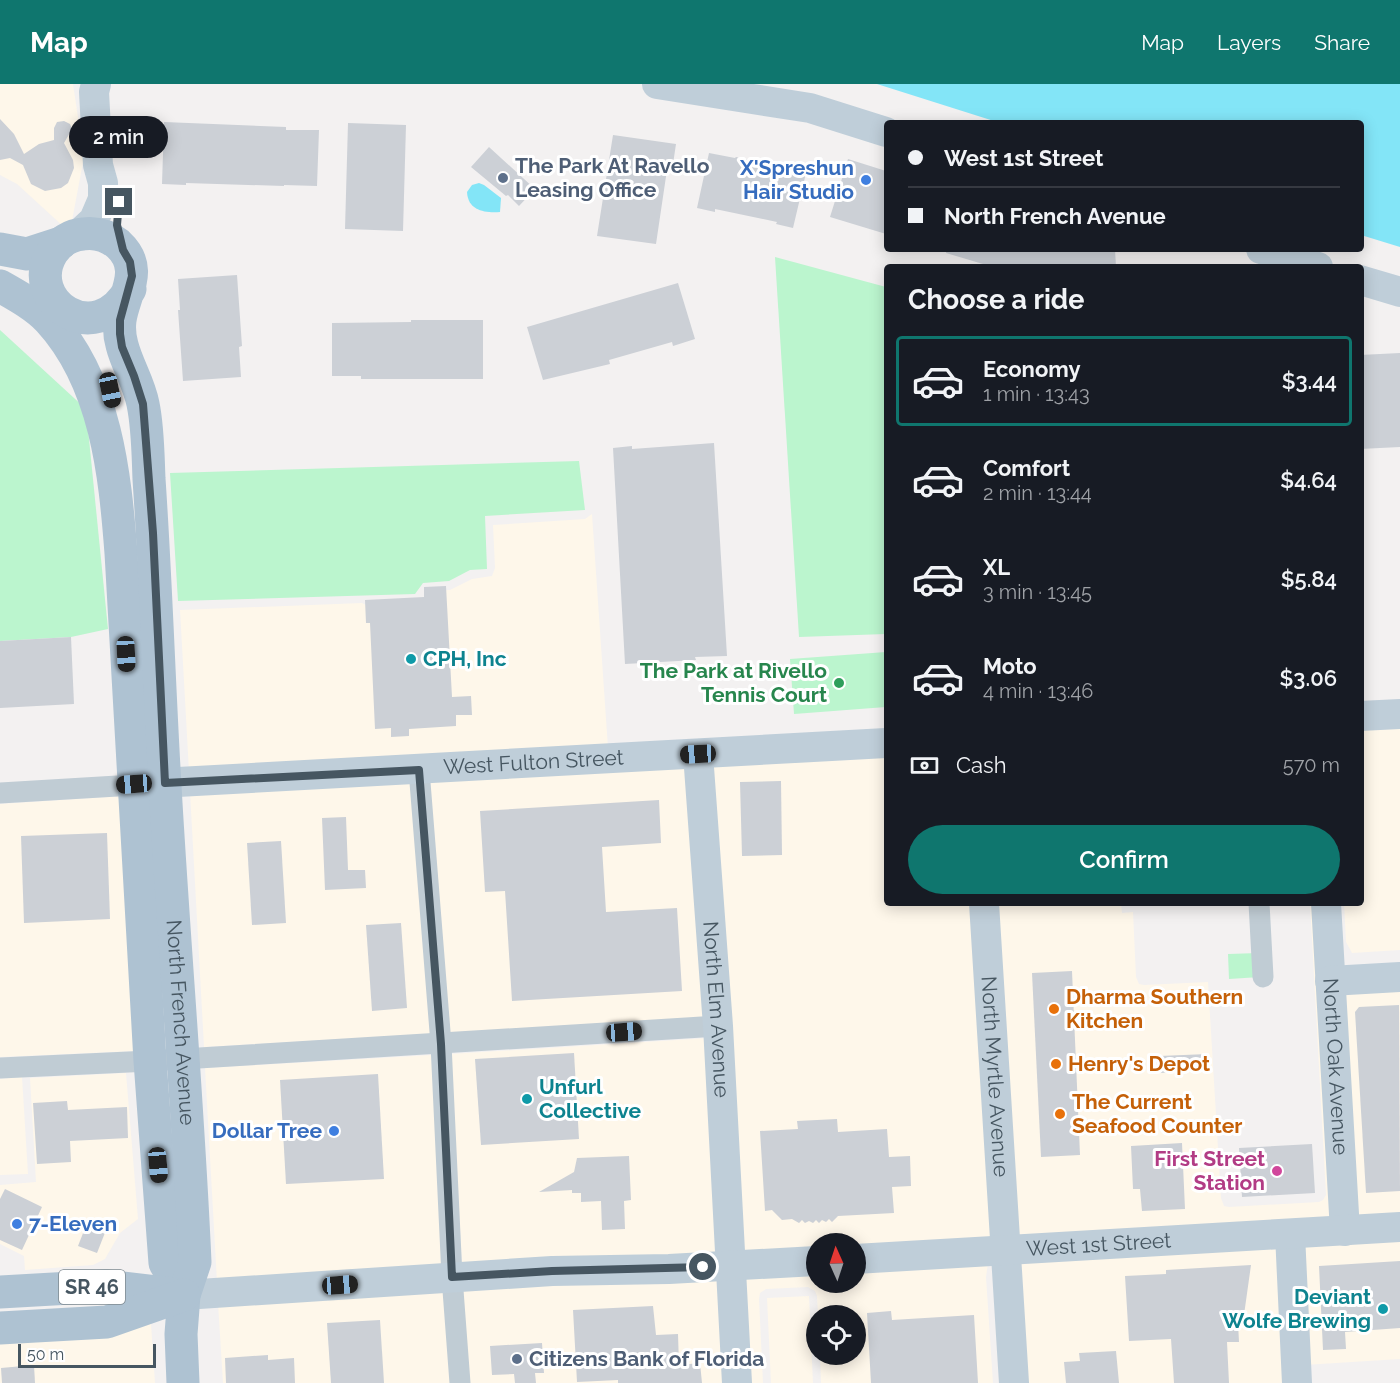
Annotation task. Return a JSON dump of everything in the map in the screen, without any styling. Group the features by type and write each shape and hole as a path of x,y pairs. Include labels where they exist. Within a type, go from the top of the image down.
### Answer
{"main road":[{"path":"0,249 27,254 70,238 92,233 115,241 123,250"},
{"name":"North French Avenue","path":"70,238 52,253 47,266 46,279 72,350 91,387 105,430 118,511 183,1059 195,1262 184,1295"},
{"name":"North French Avenue","path":"123,250 131,269 130,289 120,320 120,334 122,347 143,404 153,533 149,784 150,1061 165,1263 184,1295"},
{"path":"0,267 39,284 56,309"},
{"path":"0,286 84,318 112,312 123,302 130,289"},
{"name":"SR 46","path":"0,1292 106,1286 184,1295"},
{"path":"183,1383 181,1334 184,1295"},
{"name":"SR 46","path":"0,1328 107,1322 184,1295"}],"street":[{"path":"657,84 810,108 884,131"},
{"name":"North French Avenue","path":"70,238 94,220 103,199 103,183 98,165 96,95"},
{"name":"North French Avenue","path":"96,95 121,183 117,225 123,250"},
{"path":"1270,252 1308,264"},
{"path":"1364,281 1400,292"},
{"path":"1364,716 1400,714"},
{"name":"West Fulton Street","path":"0,794 884,743"},
{"name":"North Elm Avenue","path":"698,754 718,1026 737,1383"},
{"path":"419,770 441,1044 452,1277 460,1383"},
{"name":"North Myrtle Avenue","path":"984,906 1014,1383"},
{"path":"1259,906 1263,977"},
{"name":"North Oak Avenue","path":"1326,906 1345,1231"},
{"path":"1330,981 1400,977"},
{"path":"0,1068 718,1026"},
{"name":"West 1st Street","path":"866,1258 1400,1227"},
{"path":"1290,1234 1297,1383"},
{"path":"184,1295 552,1271 669,1269 806,1261"}],"shaded area":[{"path":"0,84 73,84 84,157 71,226 65,228 17,184 0,175"},
{"path":"592,514 608,748 189,771 180,610 362,603 368,606 422,600 427,591 450,590 472,579 492,576 495,568 493,525 585,519"},
{"path":"1400,726 1400,950 1352,953 1346,942 1344,906 1364,906 1364,728"},
{"path":"884,753 884,906 975,906 994,1212 990,1242 866,1248 866,1233 806,1233 806,1251 739,1254 708,764"},
{"path":"689,765 708,1017 450,1033 430,780"},
{"path":"411,781 431,1034 204,1047 190,792"},
{"path":"123,796 136,1051 0,1057 0,804"},
{"path":"994,906 1121,906 1122,913 1133,912 1136,977 1139,984 1208,982 1221,1198 1224,1206 1229,1207 1319,1202 1326,1195 1310,906 1316,906 1335,1221 1009,1241"},
{"path":"1400,988 1400,1216 1353,1219 1340,991"},
{"path":"709,1038 720,1255 462,1266 451,1054"},
{"path":"432,1055 443,1267 217,1282 205,1068"},
{"path":"126,1073 138,1219 120,1233 105,1259 93,1265 25,1270 24,1256 0,1244 0,1185 36,1182 30,1078"},
{"path":"22,1077 28,1174 0,1175 0,1079"},
{"path":"1400,1236 1400,1359 1304,1365 1304,1245"},
{"path":"1281,1245 1288,1383 1027,1383 1019,1263"},
{"path":"988,1263 986,1277 993,1383 821,1383 820,1365 866,1365 866,1305 817,1305 816,1293 866,1293 866,1269"},
{"path":"806,1272 806,1287 766,1289 760,1293 763,1383 747,1383 740,1275"},
{"path":"721,1276 728,1383 469,1383 463,1287"},
{"path":"444,1288 450,1383 223,1383 218,1303"},
{"path":"809,1296 809,1305 806,1305 806,1365 812,1365 813,1383 771,1383 767,1298"},
{"path":"151,1324 155,1383 0,1383 0,1339"}],"green space":[{"path":"775,257 884,286 884,634 799,637"},
{"path":"0,330 86,409 108,629 71,637 0,641"},
{"path":"579,461 585,510 485,516 487,569 470,570 449,581 423,583 415,594 178,601 170,473"},
{"name":"The Park at Rivello Tennis Court","path":"884,652 884,707 794,714 790,659"},
{"path":"1259,953 1260,977 1229,979 1228,954"}],"water":[{"path":"877,84 1400,84 1400,247 1364,236 1364,120 991,120"},
{"path":"479,183 501,198 500,212 483,211 470,203 467,192 472,185"}],"building":[{"path":"0,119 14,134 24,154 39,144 54,140 54,128 57,122 64,121 70,124 72,129 64,143 73,160 74,168 68,183 61,188 45,191 31,184 23,165 10,158 0,160"},
{"path":"164,122 319,130 317,186 162,184"},
{"path":"348,123 406,125 403,231 345,229"},
{"path":"613,135 676,144 673,164 668,163 656,244 597,236"},
{"name":"The Park At Ravello Leasing Office","path":"489,147 535,189 519,206 471,167"},
{"path":"709,153 806,173 793,228 776,224 777,222 715,209 715,212 697,208"},
{"path":"848,159 884,170 884,233 830,217"},
{"path":"1115,252 1116,264 983,264 946,253"},
{"path":"237,275 242,346 239,347 241,377 183,381 178,279"},
{"path":"678,283 695,339 673,346 672,342 609,360 610,364 543,380 527,327"},
{"path":"411,320 483,320 483,379 361,379 361,376 332,376 332,323 411,322"},
{"path":"1400,353 1400,447 1364,449 1364,355"},
{"path":"714,443 727,656 625,664 613,448 632,446 632,449"},
{"name":"CPH, Inc","path":"446,586 452,697 471,696 472,715 456,715 456,726 409,729 409,736 391,737 391,728 375,729 370,623 366,623 365,600 424,597 424,587"},
{"path":"71,637 74,704 0,708 0,641"},
{"path":"781,781 782,855 742,856 740,782"},
{"path":"659,800 661,843 602,847 606,912 677,908 682,991 512,1001 505,891 485,892 480,811"},
{"path":"346,817 348,870 365,870 366,888 325,890 322,818"},
{"path":"107,833 110,919 24,923 21,836"},
{"path":"281,841 286,923 252,925 247,843"},
{"path":"401,923 407,1008 372,1011 366,925"},
{"name":"Henry's Depot","path":"1072,971 1080,1155 1041,1157 1032,973"},
{"path":"1399,1005 1400,1191 1366,1193 1355,1012 1359,1007"},
{"name":"Unfurl Collective","path":"574,1053 579,1139 481,1145 475,1059"},
{"path":"1208,1054 1209,1070 1160,1073 1159,1056"},
{"path":"378,1074 384,1179 286,1184 280,1080"},
{"path":"67,1101 68,1110 127,1107 128,1138 70,1141 71,1162 37,1164 33,1103"},
{"path":"837,1119 838,1132 887,1129 889,1157 910,1156 911,1186 892,1187 894,1213 838,1216 832,1222 829,1219 819,1223 816,1220 813,1223 809,1221 805,1223 802,1220 799,1223 792,1219 782,1220 772,1210 765,1211 760,1131 798,1129 797,1121"},
{"path":"1182,1143 1185,1209 1142,1211 1140,1189 1133,1189 1131,1146"},
{"name":"First Street Station","path":"1312,1144 1315,1193 1242,1197 1239,1148"},
{"path":"629,1156 631,1200 624,1201 625,1229 602,1230 601,1201 581,1202 581,1193 572,1193 572,1190 539,1192 574,1172 577,1158"},
{"name":"7-Eleven","path":"5,1189 42,1207 22,1250 0,1240 0,1199"},
{"name":"7-Eleven","path":"89,1218 108,1225 97,1253 78,1246"},
{"path":"1400,1261 1400,1328 1345,1332 1346,1349 1323,1350 1319,1266"},
{"path":"1251,1265 1243,1322 1238,1323 1239,1342 1227,1342 1229,1383 1174,1383 1171,1339 1129,1341 1125,1276 1166,1274 1166,1270"},
{"path":"653,1306 656,1335 678,1334 679,1365 700,1363 702,1383 618,1383 618,1380 577,1382 573,1310"},
{"path":"891,1311 892,1320 974,1315 978,1383 871,1383 867,1313"},
{"path":"380,1320 384,1383 331,1383 327,1323"},
{"name":"Citizens Bank of Florida","path":"542,1343 544,1373 535,1373 536,1383 515,1383 514,1374 492,1375 490,1346"},
{"path":"1116,1351 1119,1383 1066,1383 1064,1362 1080,1361 1079,1353"},
{"path":"268,1355 268,1360 294,1358 295,1383 226,1383 225,1358"},
{"path":"34,1365 35,1383 2,1383 1,1368"}],"place":[{"name":"The Park At Ravello Leasing Office","path":"503,178"},
{"name":"X'Spreshun Hair Studio","path":"866,180"},
{"name":"CPH, Inc","path":"411,659"},
{"name":"The Park at Rivello Tennis Court","path":"839,683"},
{"name":"Dharma Southern Kitchen","path":"1054,1009"},
{"name":"Henry's Depot","path":"1056,1064"},
{"name":"Unfurl Collective","path":"527,1099"},
{"name":"The Current Seafood Counter","path":"1060,1114"},
{"name":"Dollar Tree","path":"334,1131"},
{"name":"First Street Station","path":"1277,1171"},
{"name":"7-Eleven","path":"17,1224"},
{"name":"Deviant Wolfe Brewing","path":"1383,1309"},
{"name":"Citizens Bank of Florida","path":"517,1359"}],"route":[{"path":"119,202 117,225 123,250 130,262 132,276 120,320 120,334 122,347 143,404 153,533 165,783 419,770 441,1044 451,1214 452,1277 552,1271 703,1267"}]}
